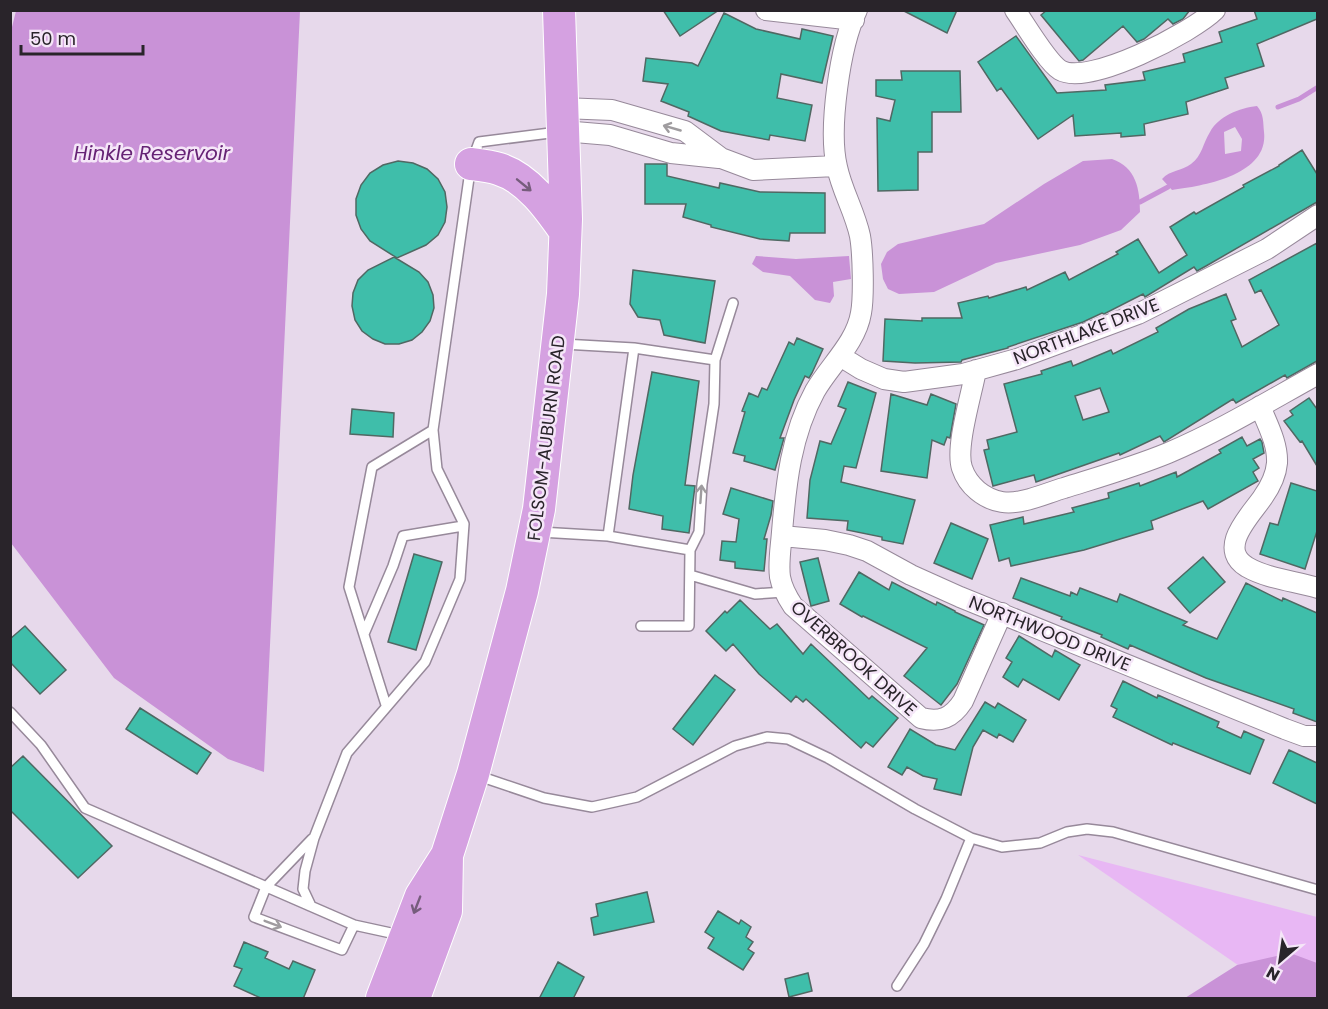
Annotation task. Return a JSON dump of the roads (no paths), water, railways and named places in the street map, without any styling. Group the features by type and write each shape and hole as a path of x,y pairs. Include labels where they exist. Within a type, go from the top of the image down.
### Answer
{"main road":[{"name":"FOLSOM-AUBURN ROAD","path":"447,855 473,774 522,591 539,509 563,294 565,231 559,10"},
{"path":"471,164 501,170 524,183 551,211 565,231"},
{"path":"382,999 421,896 447,855"},
{"path":"414,999 446,911 447,855"}],"street":[{"path":"766,10 855,15"},
{"path":"1015,10 1051,61 1059,69 1070,74 1122,62 1168,43 1208,18 1215,10"},
{"name":"OVERBROOK DRIVE","path":"855,15 844,51 834,120 836,166 860,236 863,298 861,315 856,329 840,356 816,389 796,436 790,462 780,577 784,592 793,606 921,718 933,721 946,719 956,712 1002,613"},
{"path":"563,120 612,110 685,131 722,158 753,171 836,166"},
{"name":"NORTHLAKE DRIVE","path":"840,356 884,379 904,382 976,370 1048,348 1138,314 1267,249 1317,215"},
{"path":"976,370 960,449 962,468 970,484 985,496 1003,502 1022,500 1168,453 1205,436 1317,374"},
{"path":"1260,406 1276,448 1277,465 1264,496 1239,529 1234,542 1237,555 1245,566 1256,571 1317,588"},
{"name":"NORTHWOOD DRIVE","path":"782,536 833,542 867,550 911,575 1002,613 1285,729 1304,736 1317,736"}],"lane":[{"path":"311,906 303,889 305,871 314,838 346,753 425,662 460,579 464,526 437,469 433,430 471,164 479,142 563,120"},
{"path":"641,626 689,626 690,550 699,532 702,484 714,404 715,360 733,303"},
{"path":"558,344 634,348 715,360"},
{"path":"608,536 634,348"},
{"path":"386,705 349,587 372,467 433,430"},
{"path":"364,634 393,566 403,536 464,526"},
{"path":"535,532 608,536 690,550"},
{"path":"690,575 755,594 784,592"},
{"path":"10,712 40,746 86,808 354,925 405,936"},
{"path":"473,774 544,798 592,807 637,797 735,746 767,737 788,739 828,758 915,809 971,838 1002,847 1040,843 1067,832 1087,829 1113,832 1317,890"},
{"path":"314,838 266,887 254,917 342,950 354,925"},
{"path":"897,986 924,944 971,838"}],"water":[{"name":"Hinkle Reservoir","path":"16,11 300,11 264,772 228,759 114,678 11,543 10,35"},
{"path":"1257,106 1263,121 1263,147 1256,159 1232,176 1172,190 1162,179 1195,161 1210,132 1219,121 1230,114","holes":["1235,127 1242,139 1241,151 1225,154 1224,132"]},
{"path":"1112,159 1126,167 1131,173 1139,195 1140,212 1121,230 1080,245 996,263 934,292 899,294 888,289 883,279 881,264 887,252 898,244 984,224 1083,161"},
{"path":"756,256 796,259 849,256 851,279 833,282 834,296 830,303 815,300 790,276 763,272 752,264"},
{"path":"1290,953 1317,963 1317,998 1185,998 1237,965"}],"waterway":[{"path":"1278,107 1299,99 1318,87"},
{"path":"1140,202 1168,187"}]}
